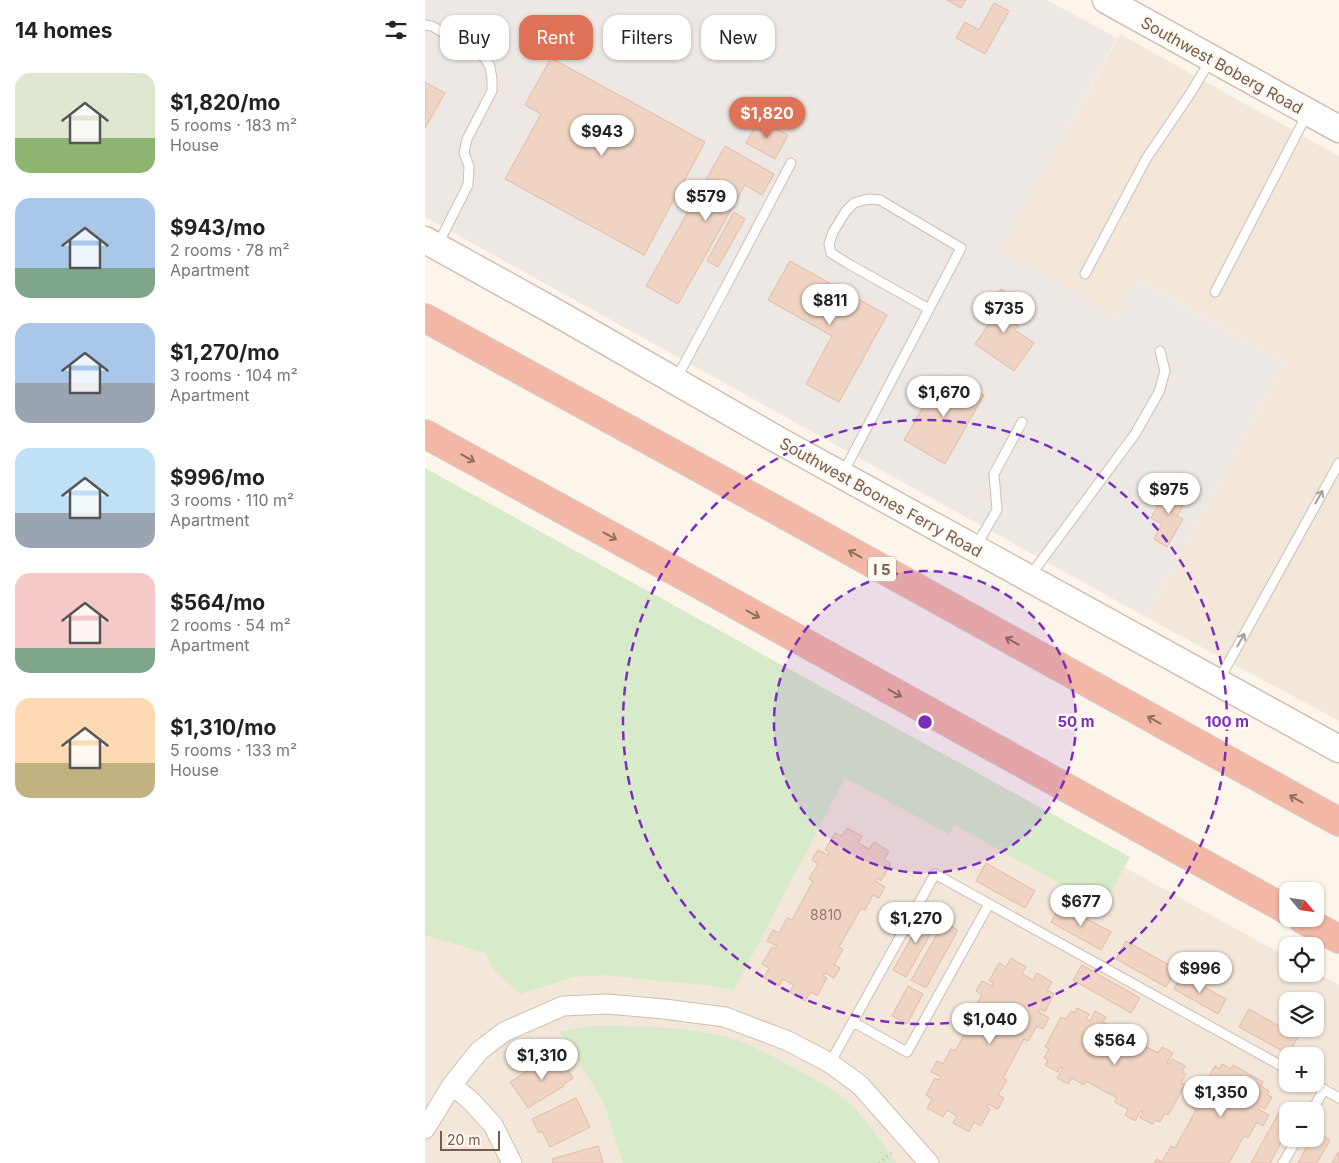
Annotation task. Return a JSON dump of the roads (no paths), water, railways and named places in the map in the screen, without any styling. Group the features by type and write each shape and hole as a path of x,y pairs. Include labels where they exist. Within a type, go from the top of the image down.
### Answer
{"highway":[{"name":"I 5","path":"425,318 1339,822"},
{"path":"425,434 1279,906"},
{"path":"1319,928 1339,939"}],"street":[{"name":"Southwest Boberg Road","path":"1106,0 1339,129"},
{"name":"Southwest Boones Ferry Road","path":"431,244 555,312 841,475 1339,749"},
{"path":"425,1129 452,1085 479,1051 504,1032 563,1006 607,1004 725,1017 788,1041 830,1063 860,1085 929,1163"},
{"path":"452,1085 471,1101 493,1125 513,1163"}],"lane":[{"path":"425,25 432,26 485,58 492,79 492,91 467,140 465,153 469,166 468,186 431,244"},
{"path":"1085,274 1145,159 1190,94 1212,58"},
{"path":"1215,292 1308,112"},
{"path":"675,381 791,163"},
{"path":"841,475 929,309 961,248 880,200 863,200 855,203 846,210 833,232 829,244 831,253 929,309"},
{"path":"1029,578 1135,434 1159,392 1165,371 1160,351"},
{"path":"975,548 997,510 994,474 1022,422"},
{"path":"1218,683 1339,463"},
{"path":"830,1063 935,874 1279,1065"},
{"path":"853,1022 907,1052 989,904"},
{"path":"1324,1090 1339,1098"},
{"path":"1283,1163 1292,1147"}]}
